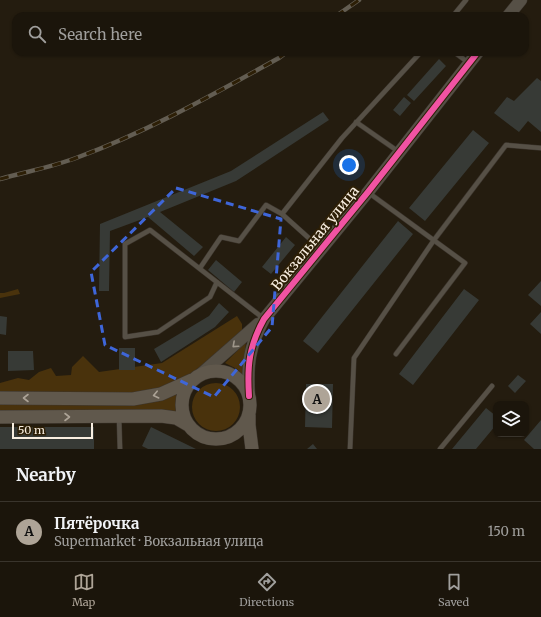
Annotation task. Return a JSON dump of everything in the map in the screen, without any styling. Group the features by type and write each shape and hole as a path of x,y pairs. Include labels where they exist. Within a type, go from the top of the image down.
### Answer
{"main road":[{"path":"188,426 183,417 181,407 182,397 186,388 196,377 210,371 220,371 230,374 245,387 249,396 249,426 252,449"},
{"name":"Вокзальная улица","path":"0,398 133,398 161,394 196,377"},
{"path":"0,417 170,417 176,418 213,444 219,440 230,437 239,431 245,423 249,413"}],"street":[{"path":"511,12 521,0"},
{"name":"Вокзальная улица","path":"249,396 248,370 250,354 257,330 264,319 368,192 475,56"},
{"name":"Вокзальная улица","path":"196,377 264,319"}],"lane":[{"path":"456,12 466,0"},
{"path":"282,214 342,138 417,56"},
{"path":"459,56 469,63"},
{"path":"356,122 399,152"},
{"path":"350,449 354,358 434,240 506,145 541,148"},
{"path":"368,192 465,263 396,354"},
{"path":"200,268 220,237 239,241 266,205 282,214 321,250"},
{"path":"217,282 210,297 158,332 125,337 125,244 150,230 200,268 264,319"},
{"path":"440,449 492,386"},
{"path":"119,416 120,449"}],"highlighted area":[{"path":"176,188 281,219 272,327 214,397 105,345 91,272"}],"shaded area":[{"path":"18,289 20,294 0,298 0,293"},
{"path":"237,316 242,324 242,330 201,368 162,389 136,393 0,396 0,383 18,378 29,380 39,372 51,368 56,376 71,375 72,367 83,356 99,372 162,363"},
{"path":"246,342 243,376 237,369 225,363"},
{"path":"216,383 225,385 233,390 238,398 240,407 238,416 233,424 225,429 216,431 207,429 199,424 194,416 192,407 194,398 199,390 207,385"},
{"path":"180,392 177,402 178,413 0,414 0,403"}],"building":[{"path":"439,59 446,66 414,101 407,95"},
{"path":"537,78 541,81 541,132 528,121 519,132 494,113 507,97 514,101"},
{"path":"404,97 411,103 400,116 393,110"},
{"path":"323,112 329,120 236,181 160,212 203,247 194,256 148,217 110,231 109,291 99,291 100,224 231,171"},
{"path":"473,130 489,143 425,221 409,208"},
{"path":"398,221 413,234 318,353 303,341"},
{"path":"286,237 295,245 271,274 262,267"},
{"path":"216,260 242,282 234,292 208,270"},
{"path":"541,281 541,306 528,295"},
{"path":"464,289 479,300 413,385 399,374"},
{"path":"219,303 229,312 215,327 161,362 154,349 209,316"},
{"path":"541,312 541,334 530,324"},
{"path":"0,316 7,317 6,335 0,334"},
{"path":"119,348 135,348 135,370 119,370"},
{"path":"8,351 33,351 34,370 8,371"},
{"path":"518,375 526,381 515,393 508,386"},
{"path":"306,384 333,384 332,428 305,427"},
{"path":"486,408 493,414 493,429 476,449 452,449"},
{"path":"541,420 541,449 534,449 524,440 527,437 529,437 529,434"},
{"path":"0,427 94,427 94,449 0,449"},
{"path":"151,427 196,449 148,449 142,446"},
{"path":"313,444 317,449 307,449"}],"railway":[{"path":"342,12 359,0"},
{"path":"0,179 67,161 129,136 205,99 282,56"}],"cycle path":[{"path":"249,396 248,375 250,356 255,338 264,319 368,192 475,56"}],"place":[{"name":"Пятёрочка","path":"317,399"}]}
